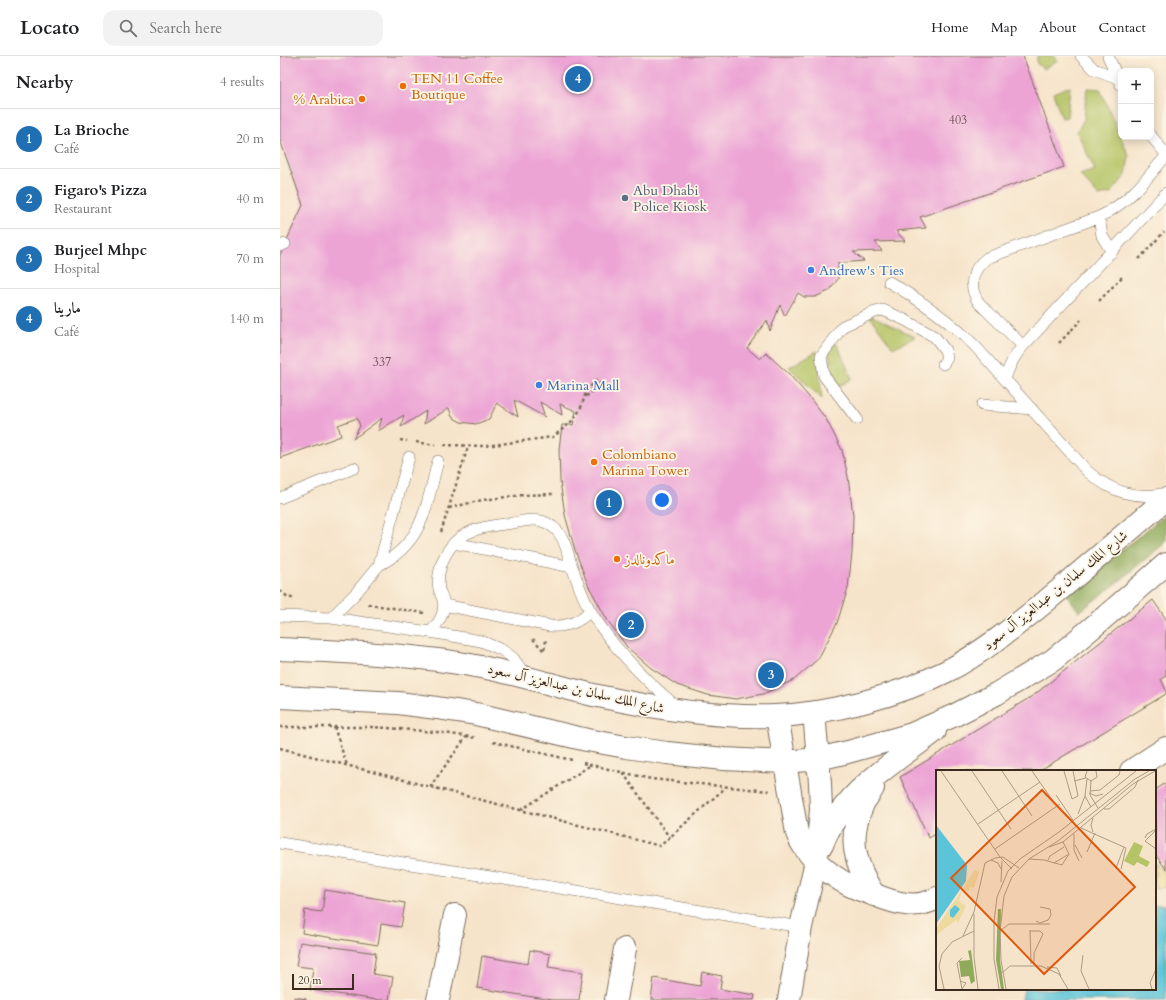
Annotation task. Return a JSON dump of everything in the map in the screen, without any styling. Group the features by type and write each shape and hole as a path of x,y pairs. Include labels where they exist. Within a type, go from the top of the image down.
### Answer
{"street":[{"name":"شارع الملك سلمان بن عبدالعزيز آل سعود","path":"280,649 360,652 416,657 479,667 527,677 602,697 680,711 739,716 777,716 814,712 850,705 886,695 920,683 948,670 987,647 1019,623 1078,574 1166,498"},
{"path":"280,697 398,703 437,708 476,714 556,734 626,747 724,759 785,762 818,759 912,734 955,715 1008,688 1053,660 1166,564"},
{"path":"790,1000 801,927 816,860 821,810 814,712"},
{"path":"816,860 832,824 841,810 882,771 955,715"},
{"path":"777,716 799,841 809,854 837,878 848,885 896,903 909,905 921,904 936,898"},
{"path":"1133,770 1166,748"},
{"path":"874,895 859,868 855,855 854,842 858,815 882,771"},
{"path":"438,1000 455,915"},
{"path":"616,1000 625,949"}],"lane":[{"path":"1081,56 1094,68 1118,81"},
{"path":"1108,56 1118,80"},
{"path":"1022,346 979,304 975,298 972,277 976,269 987,258 1099,217 1124,202 1137,190 1166,155 1154,140"},
{"path":"1005,379 1009,367 1022,346 1166,193"},
{"path":"1099,217 1102,236 1112,252"},
{"path":"889,282 915,297 958,329 1005,379 1086,471 1098,481 1125,493 1152,495 1166,493"},
{"path":"857,419 824,376 821,356 843,326 883,310 905,320 935,337 945,350 946,358 943,364"},
{"path":"982,405 1032,409"},
{"path":"331,618 356,593 379,565 409,457"},
{"path":"379,565 391,560 402,552 417,531 422,519 438,461"},
{"path":"280,498 354,468"},
{"path":"430,632 441,620 444,606 438,578 447,552 454,543 470,532 479,528 534,520 543,522 552,526 563,540 590,611 606,635 623,656 680,711"},
{"path":"454,543 572,567"},
{"path":"444,606 559,627 576,622 590,611"},
{"path":"280,616 331,618 481,641 502,650 513,658 527,677"},
{"path":"280,843 801,927"}],"path":[{"path":"1139,259 1164,232"},
{"path":"1099,301 1122,277"},
{"path":"1059,343 1081,320"},
{"path":"400,440 427,444 468,447 507,444 553,437 570,423 582,405 586,392 597,379"},
{"path":"586,396 590,394 601,382"},
{"path":"449,508 482,500 523,495 553,494"},
{"path":"280,591 288,597 300,600"},
{"path":"334,727 347,765"},
{"path":"430,787 466,736"},
{"path":"280,748 660,846 726,787"},
{"path":"521,810 591,765"},
{"path":"622,773 670,838"}],"green space":[{"path":"1037,56 1054,56 1058,60 1044,69 1037,64"},
{"path":"1070,86 1067,117 1062,118 1053,93"},
{"path":"1087,88 1100,89 1118,131 1118,140 1122,140 1129,156 1126,175 1111,193 1099,196 1080,175 1095,170 1077,132 1084,119"},
{"path":"868,314 915,337 893,348"},
{"path":"837,344 852,379 836,388 828,347"},
{"path":"817,351 822,399 789,367"},
{"path":"1166,514 1166,542 1117,583 1079,612 1067,595"}],"sand":[{"path":"1156,864 1166,876 1166,887 1156,888"}],"water":[{"path":"1156,905 1166,905 1166,1000 1022,1000 1024,990 1156,990"}],"building":[{"name":"Marina Mall","path":"280,56 1023,56 1064,167 920,217 926,228 896,231 905,241 875,242 882,251 853,252 864,261 838,263 838,279 829,291 815,297 804,297 798,293 785,316 780,305 770,331 767,320 747,348 760,359 766,353 788,373 809,397 826,419 842,450 848,477 853,515 852,553 848,588 837,623 818,659 794,680 763,694 736,699 708,695 677,685 651,668 627,647 608,621 588,585 575,550 565,515 560,481 559,449 562,425 573,425 576,411 560,404 562,415 540,402 545,417 514,400 518,417 497,403 489,419 476,424 461,422 452,417 449,408 424,424 426,411 401,427 404,415 378,431 382,418 353,439 360,426 357,418 338,425 341,436 280,458 280,255 303,205 280,140"},
{"path":"1153,600 1166,619 1166,676 1161,679 1166,690 1166,694 1041,770 936,770 936,834 929,838 900,777 1034,695"},
{"path":"1166,783 1166,869 1156,855 1156,789"},
{"path":"325,890 405,903 401,927 381,924 378,945 302,933 305,910 322,912"},
{"path":"300,942 376,953 373,974 393,977 389,1000 378,1000 310,990 313,968 296,966"},
{"path":"530,950 550,954 548,967 583,972 579,1000 552,1000 477,988 482,956 528,964"},
{"path":"702,972 722,976 720,989 755,995 754,1000 651,1000 654,978 700,986"},
{"path":"294,997 306,999 306,1000 294,1000"}],"place":[{"name":"مارينا","path":"578,79"},
{"name":"TEN 11 Coffee Boutique","path":"403,86"},
{"name":"% Arabica","path":"362,99"},
{"name":"Abu Dhabi Police Kiosk","path":"625,198"},
{"name":"Andrew's Ties","path":"811,270"},
{"name":"Marina Mall","path":"539,385"},
{"name":"Colombiano Marina Tower","path":"594,462"},
{"name":"La Brioche","path":"609,503"},
{"name":"ماكدونالدز","path":"617,559"},
{"name":"Figaro's Pizza","path":"631,625"},
{"name":"Burjeel Mhpc","path":"771,675"}]}
